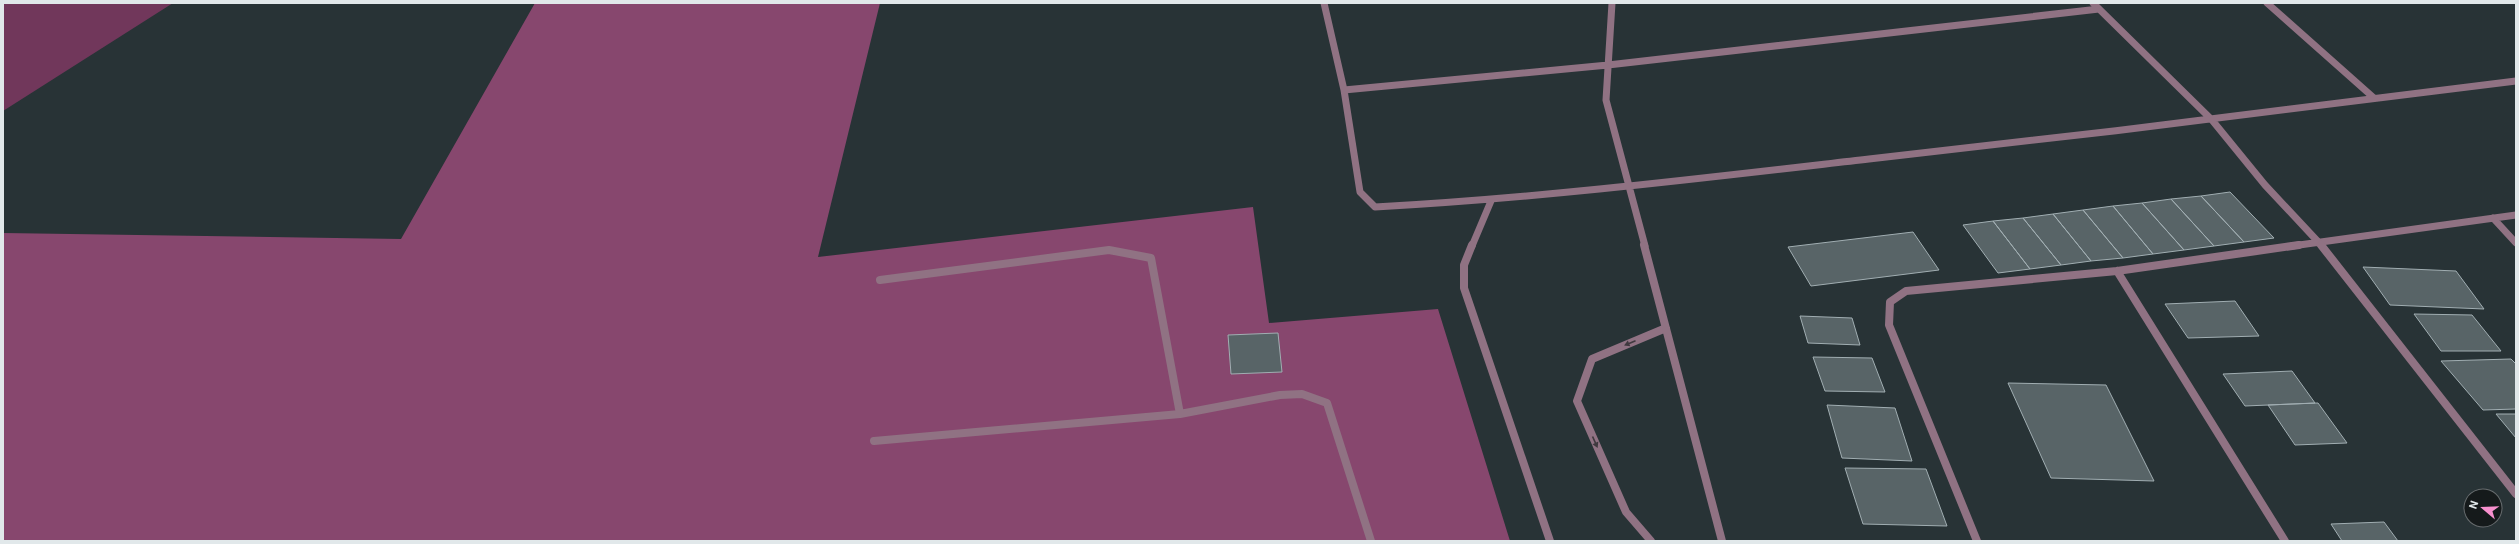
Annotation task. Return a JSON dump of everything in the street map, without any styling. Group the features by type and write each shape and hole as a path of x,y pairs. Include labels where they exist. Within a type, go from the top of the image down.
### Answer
{"street":[{"path":"1324,3 1344,90 1360,192 1374,207 1491,201 1629,187 2212,120 2374,98 2516,81"},
{"path":"1612,3 1606,100 1722,541"},
{"path":"2093,3 2212,120 2265,185 2319,243 2516,494"},
{"path":"2267,3 2374,98"},
{"path":"1344,90 1608,65 2099,10"},
{"path":"1491,201 1464,265 1464,288 1550,541"},
{"path":"1977,541 1889,325 1890,302 1906,290 2117,271 2516,215"},
{"path":"2493,218 2516,243"},
{"path":"880,280 1109,250 1151,258 1180,414"},
{"path":"2117,271 2285,541"},
{"path":"1651,541 1626,512 1577,401 1592,359 1666,328"},
{"path":"874,441 1180,414 1280,395 1302,394 1327,403 1371,541"}],"shaded area":[{"path":"3,3 173,3 3,111"},
{"path":"535,3 880,3 818,257 1253,207 1269,323 1438,309 1510,541 3,541 3,233 401,239"}],"building":[{"path":"2230,192 2274,238 2244,242 2201,196"},
{"path":"2201,196 2244,242 2214,246 2171,199"},
{"path":"2171,199 2214,246 2184,250 2142,203"},
{"path":"2142,203 2184,250 2153,254 2113,206"},
{"path":"2113,206 2153,254 2123,258 2083,210"},
{"path":"2083,210 2123,258 2091,261 2053,214"},
{"path":"2053,214 2091,261 2061,265 2023,218"},
{"path":"2023,218 2061,265 2030,269 1993,221"},
{"path":"1993,221 2030,269 1998,273 1963,225"},
{"path":"1913,232 1939,270 1811,286 1788,247"},
{"path":"2363,267 2456,271 2484,309 2390,305"},
{"path":"2235,301 2259,336 2188,338 2165,304"},
{"path":"2414,314 2472,315 2501,351 2441,351"},
{"path":"1800,316 1852,318 1860,345 1808,343"},
{"path":"1278,333 1282,372 1231,374 1228,335"},
{"path":"1813,357 1872,358 1885,392 1825,391"},
{"path":"2511,359 2516,364 2516,409 2483,410 2441,361"},
{"path":"2292,371 2315,403 2245,406 2223,374"},
{"path":"2008,383 2106,385 2154,481 2051,478"},
{"path":"2318,403 2347,443 2295,445 2268,405"},
{"path":"1827,405 1895,408 1912,461 1842,458"},
{"path":"2496,414 2516,414 2516,438"},
{"path":"1845,468 1926,469 1947,526 1863,524"},
{"path":"2384,522 2398,541 2342,541 2331,524"}]}
